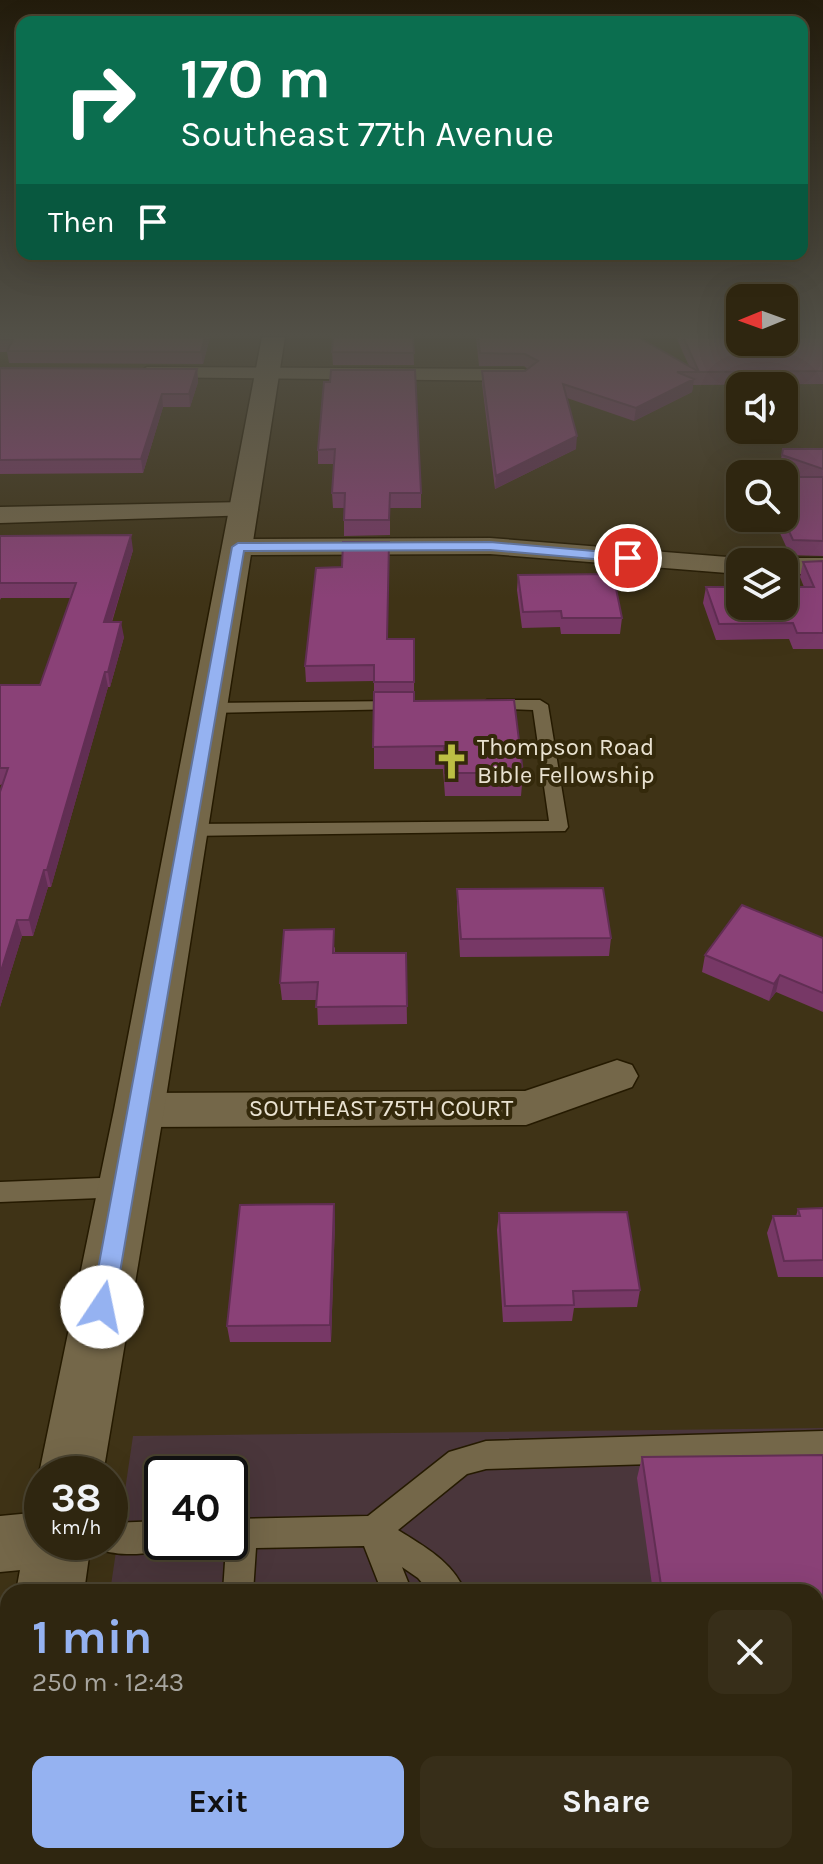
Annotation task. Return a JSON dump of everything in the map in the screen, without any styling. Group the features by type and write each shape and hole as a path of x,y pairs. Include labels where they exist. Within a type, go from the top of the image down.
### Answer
{"street":[{"path":"74,1456 139,1110 259,424"},
{"path":"0,515 241,528 726,565"},
{"path":"798,566 823,566"},
{"name":"SOUTHEAST 75TH COURT","path":"139,1110 526,1108 617,1076"},
{"path":"0,1544 24,1542"},
{"path":"51,1584 55,1560"}],"lane":[{"path":"187,830 559,827 540,705 461,706"},
{"path":"209,708 414,706"},
{"path":"0,1192 125,1187"},
{"path":"373,1531 459,1462 486,1455 823,1445"},
{"path":"373,1531 394,1584"},
{"path":"248,1534 373,1531 429,1567 443,1584"},
{"path":"237,1560 238,1584"}],"shaded area":[{"path":"823,1428 823,1584 111,1584 115,1560 128,1560 128,1470 133,1436"}],"building":[{"path":"0,424 152,424 141,459 0,460"},
{"path":"320,424 418,424 421,493 390,493 389,520 344,520 345,493 332,493 335,449 318,450"},
{"path":"489,424 574,424 577,436 496,476"},
{"path":"783,449 823,449 823,469 798,460 782,455"},
{"path":"798,477 823,477 823,541 793,540 789,532 798,532"},
{"path":"131,535 104,622 121,622 108,672 105,672 47,870 44,870 29,920 17,920 0,974 0,792 8,768 0,768 0,685 40,685 76,583 0,583 0,536"},
{"path":"343,542 389,542 387,639 414,639 414,682 374,682 374,665 305,666 316,568 342,567"},
{"path":"823,561 823,633 797,633 793,623 719,624 706,587 726,587 726,620 798,620 798,587 814,587 803,562"},
{"path":"613,574 622,618 562,618 561,611 523,612 518,575"},
{"path":"374,692 414,692 414,701 514,700 523,773 445,773 444,746 373,747"},
{"path":"603,888 611,938 461,939 457,889"},
{"path":"742,905 823,938 823,993 780,975 774,984 705,955"},
{"path":"334,929 333,953 406,953 407,1006 316,1007 318,982 280,983 284,930"},
{"path":"334,1204 330,1325 227,1326 240,1205"},
{"path":"823,1208 823,1260 784,1261 773,1216 800,1216 798,1209"},
{"path":"627,1212 640,1290 573,1291 574,1305 505,1306 499,1213"},
{"path":"823,1455 823,1584 661,1584 642,1457"}],"place":[{"name":"Thompson Road Bible Fellowship","path":"451,761"}],"route":[{"path":"102,1307 238,547 490,546 628,558"}]}
